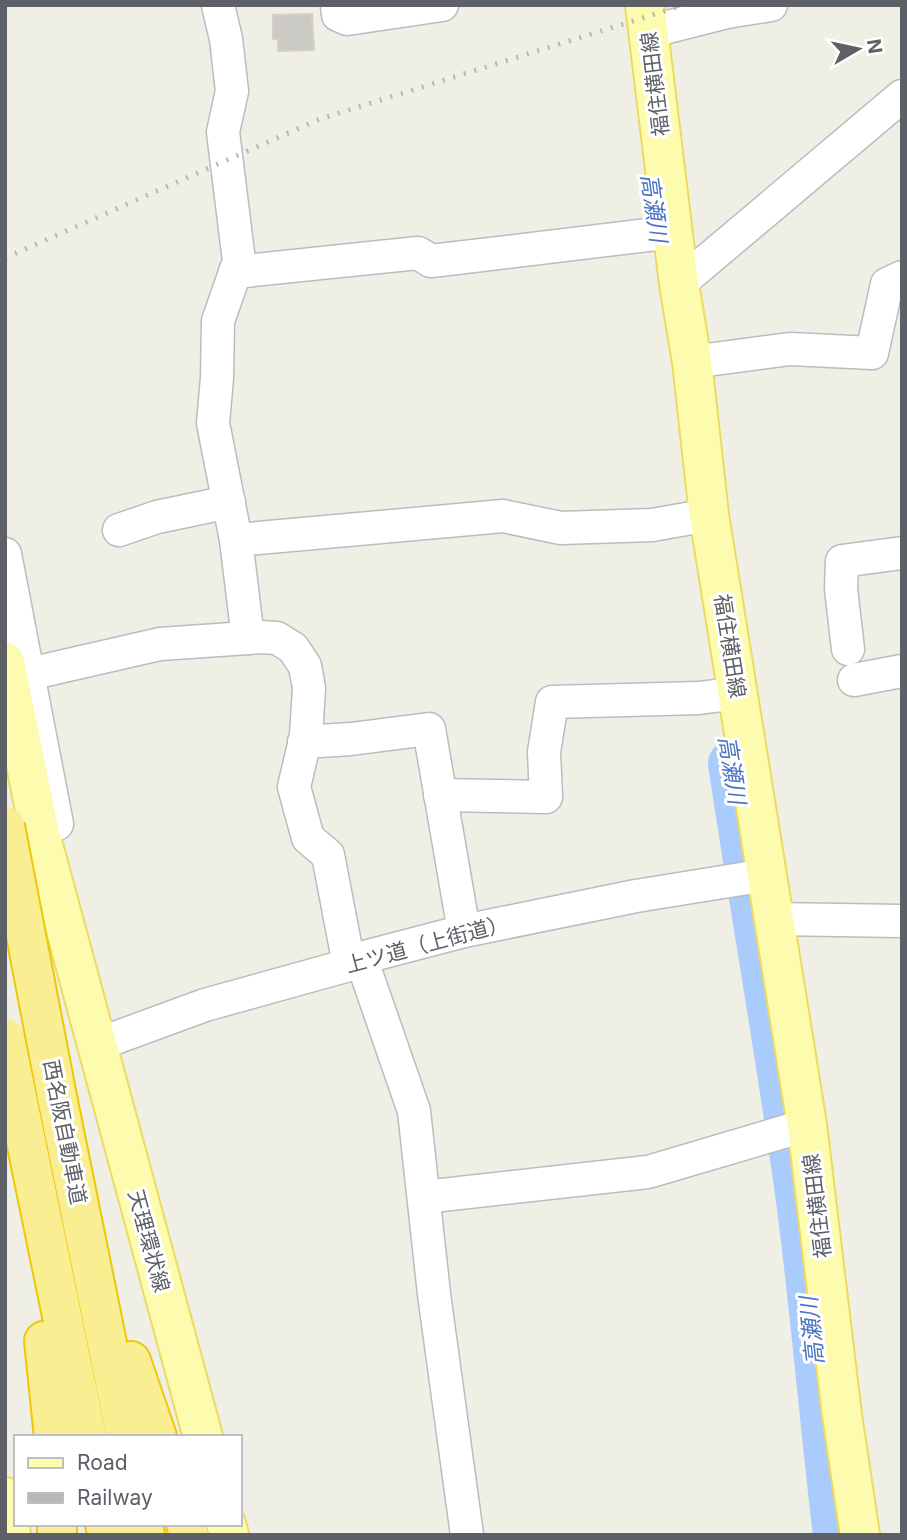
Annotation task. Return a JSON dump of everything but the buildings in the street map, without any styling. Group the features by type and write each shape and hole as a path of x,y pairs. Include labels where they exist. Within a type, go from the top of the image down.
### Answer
{"highway":[{"name":"西名阪自動車道","path":"5,826 126,1435"},
{"name":"西名阪自動車道","path":"5,1038 87,1435"},
{"path":"22,1124 22,1203 39,1297 54,1435"},
{"path":"66,1141 156,1435"}],"main road":[{"name":"福住横田線","path":"646,19 679,284 692,362 709,515 807,1125 842,1415 860,1535"},
{"name":"天理環状線","path":"17,668 40,834 201,1435"},
{"path":"5,1069 96,1045"},
{"path":"5,1497 11,1535"}],"street":[{"path":"218,5 226,39 232,91 223,132 239,261 218,321 213,423 236,540 248,638"},
{"path":"337,5 338,15 347,19 442,5"},
{"path":"646,19 771,5"},
{"path":"679,284 902,96"},
{"path":"235,271 418,253 431,261 673,232"},
{"path":"692,362 790,349 872,352 887,284 902,277"},
{"path":"119,530 158,517 229,502"},
{"path":"236,540 503,516 561,528 652,525 709,515"},
{"path":"848,649 841,589 842,561 902,553"},
{"path":"5,554 17,668 160,644 248,638 277,638 293,648 305,666 309,688 304,742 294,787 308,838 328,855 355,961 414,1111 434,1294 467,1535"},
{"path":"854,680 902,671"},
{"path":"440,796 545,797 544,752 552,702 699,698 737,693"},
{"path":"304,742 429,729 464,931"},
{"name":"上ツ道（上街道）","path":"96,1045 205,1004 464,931 636,896 766,875"},
{"path":"774,919 902,921"},
{"path":"424,1197 648,1172 807,1125"}],"waterway":[{"name":"高瀬川","path":"730,763 799,1208 835,1535"}],"railway":[{"path":"5,258 320,119 684,5"}]}
